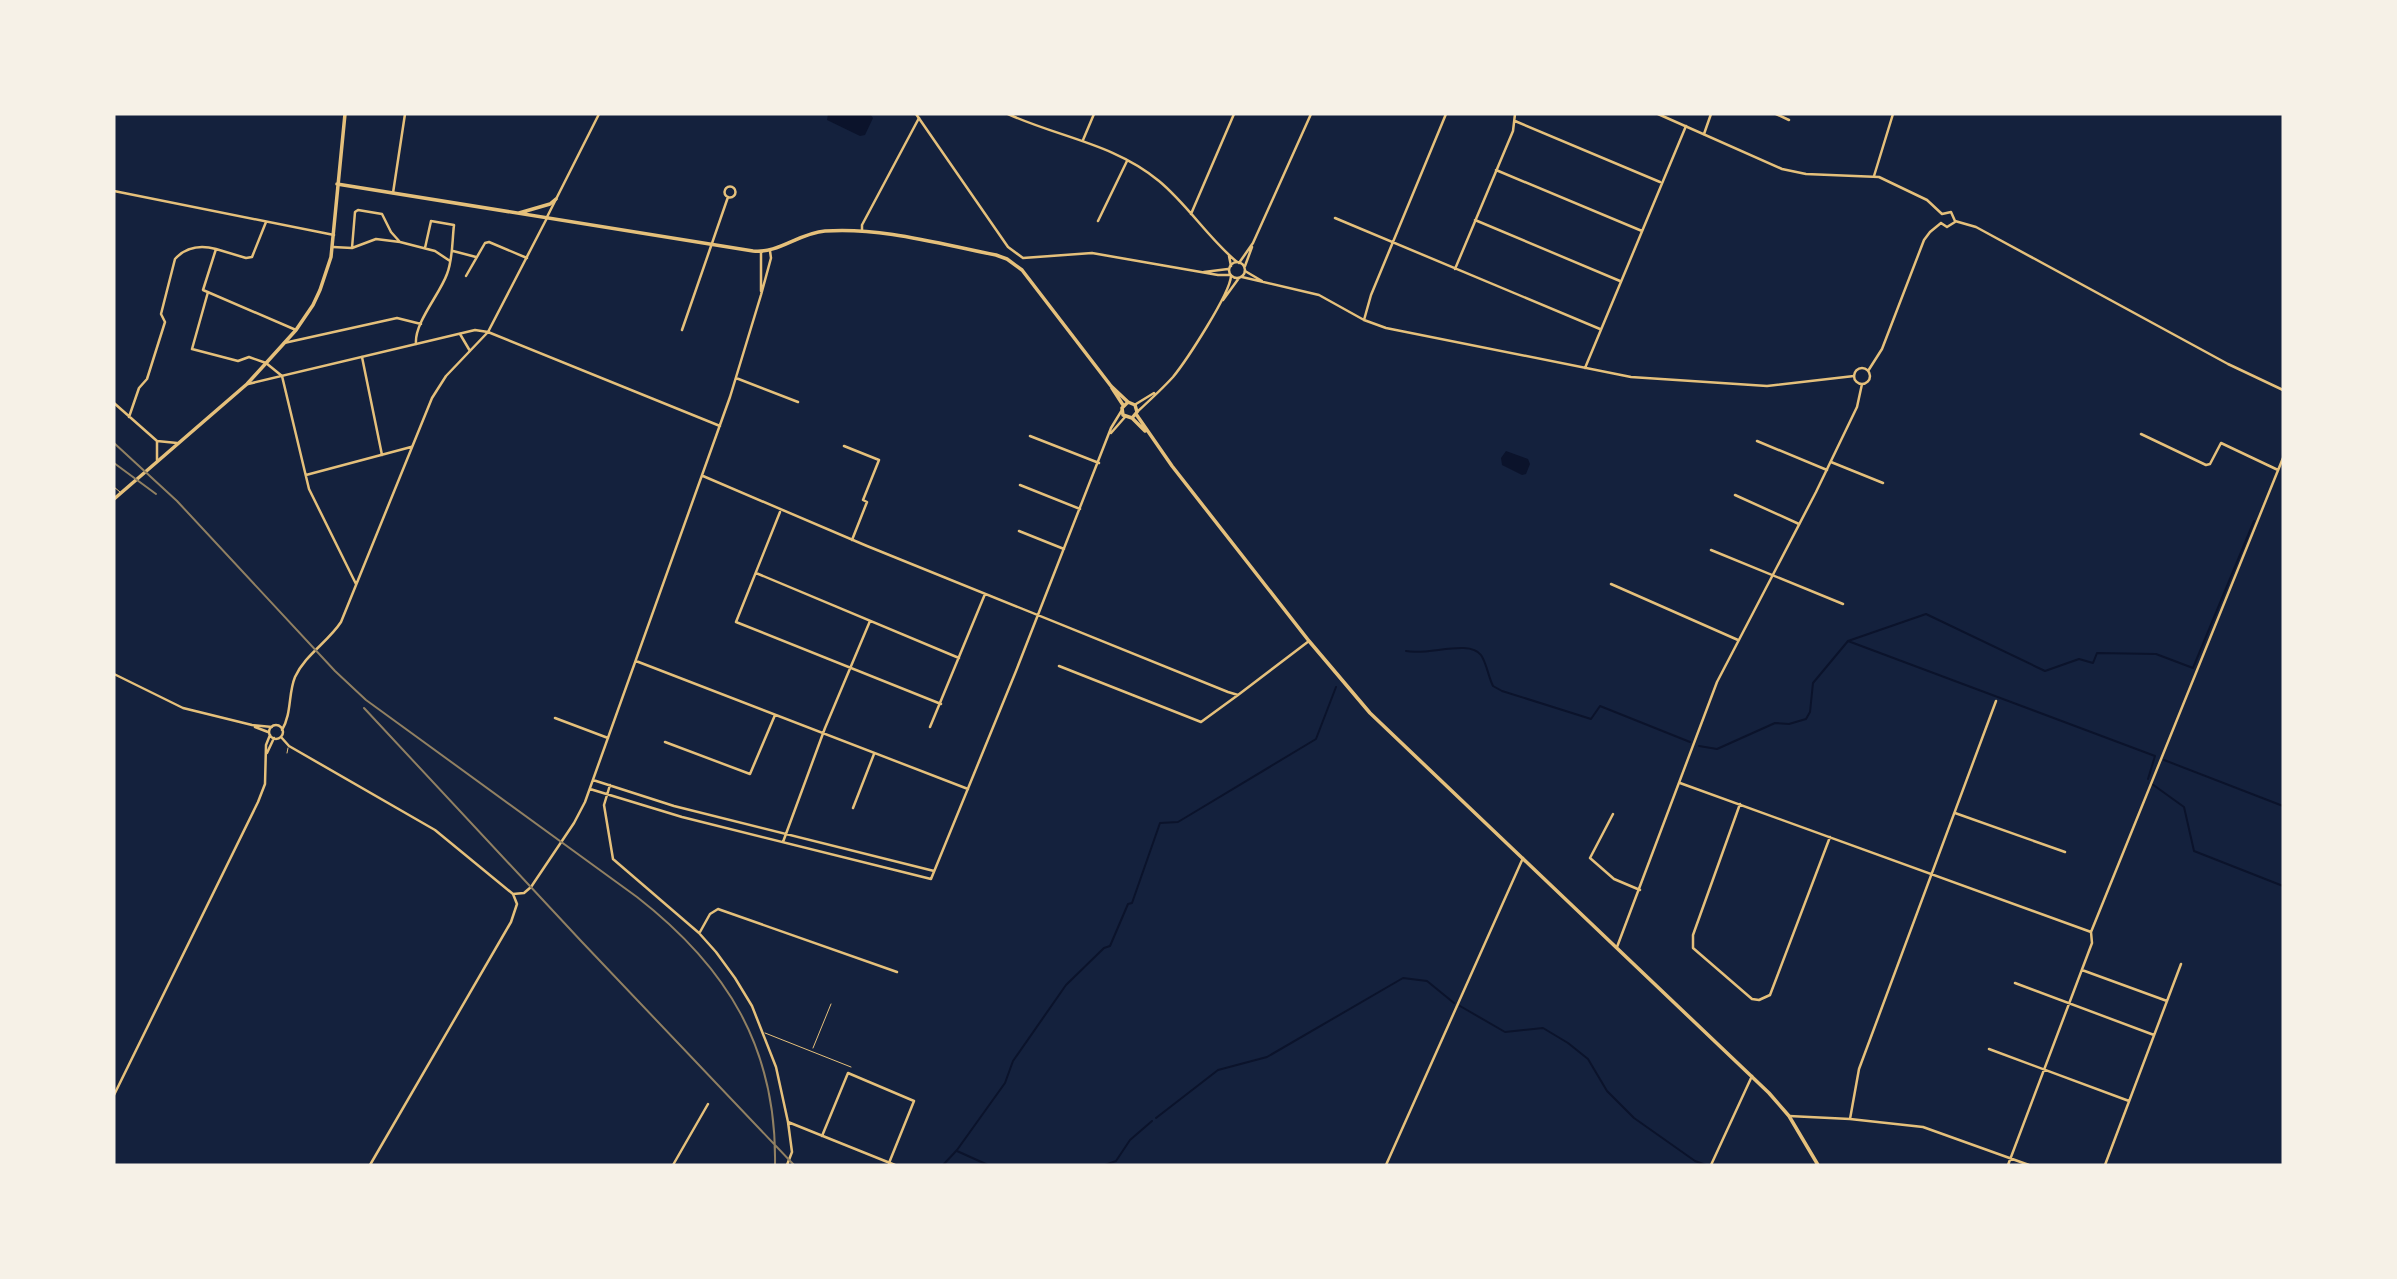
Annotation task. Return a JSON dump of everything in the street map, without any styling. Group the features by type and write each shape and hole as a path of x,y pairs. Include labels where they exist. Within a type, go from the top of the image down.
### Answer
{"main road":[{"path":"114,499 247,384 296,330 317,297 328,268 334,235 345,114"},
{"path":"337,184 761,252 770,251 812,233 862,232 1005,258 1016,264 1111,386 1135,405 1147,432"},
{"path":"517,213 550,204 556,199"},
{"path":"1111,386 1125,417 1132,418 1147,432 1309,641 1370,713 1752,1076 1789,1116 1818,1165"},
{"path":"1122,408 1128,402"},
{"path":"1132,418 1137,413"}],"street":[{"path":"393,193 405,114"},
{"path":"281,737 295,677 306,660 335,631 438,386 488,332 599,114"},
{"path":"1008,114 1083,140 1127,161 1159,181 1229,255 1265,283"},
{"path":"1083,140 1094,114"},
{"path":"1191,214 1234,114"},
{"path":"1137,413 1176,373 1220,303 1241,278 1252,243 1311,114"},
{"path":"1364,320 1371,295 1446,114"},
{"path":"1455,269 1513,131 1515,114"},
{"path":"1658,114 1786,171 1874,176 1927,200 1942,214"},
{"path":"1704,134 1711,114"},
{"path":"1776,114 1789,120"},
{"path":"1874,176 1893,114"},
{"path":"862,232 862,225 918,116 1008,247 1021,257 1092,253 1231,275 1319,295 1364,320 1396,330 1640,378 1758,386 1854,376 1861,368 1868,370"},
{"path":"1515,121 1661,183"},
{"path":"1584,369 1686,126"},
{"path":"1098,221 1127,161"},
{"path":"1496,170 1642,231"},
{"path":"114,191 334,235"},
{"path":"682,330 728,197"},
{"path":"352,248 355,212 358,210 382,214 391,232 400,242"},
{"path":"1942,214 1951,212 1955,220 1976,226 2228,365 2283,390"},
{"path":"1617,947 1717,682 1827,470 1857,407 1862,384 1869,380 1868,370 1882,349 1924,240 1941,223 1942,214"},
{"path":"1335,218 1600,329"},
{"path":"1475,220 1620,281"},
{"path":"1941,223 1950,227 1955,220"},
{"path":"416,344 421,324 446,277 454,225 431,221 425,248"},
{"path":"129,417 139,388 147,379 165,322 161,314 175,259 190,249 206,247 246,258 252,257 266,222"},
{"path":"332,247 352,248 376,239 425,248 444,255 450,261"},
{"path":"466,276 485,243 489,242 527,258"},
{"path":"1204,272 1230,267 1238,262 1252,243"},
{"path":"216,249 203,290 296,330"},
{"path":"451,250 477,257"},
{"path":"513,894 524,893 531,887 574,823 590,789 703,477 761,295 771,258 770,251"},
{"path":"761,252 761,295"},
{"path":"1220,303 1231,275 1229,255"},
{"path":"208,292 192,349 238,361 249,357 266,363 282,376 312,498 356,584"},
{"path":"283,343 397,318 421,324"},
{"path":"247,384 475,330 488,332 720,426"},
{"path":"460,334 470,351"},
{"path":"362,357 382,455"},
{"path":"1854,376 1856,381 1862,384"},
{"path":"736,378 798,402"},
{"path":"1135,405 1157,392"},
{"path":"114,404 157,441 178,443"},
{"path":"590,789 676,815 931,879 1114,421 1122,408"},
{"path":"1110,435 1125,417"},
{"path":"2141,434 2206,465 2210,464 2221,443 2278,471"},
{"path":"1030,436 1098,463"},
{"path":"157,441 157,460"},
{"path":"1757,441 1827,470"},
{"path":"844,446 879,460 863,500 867,502 852,540"},
{"path":"305,475 411,447"},
{"path":"2008,1165 2092,943 2091,932 2283,458"},
{"path":"1830,462 1883,482"},
{"path":"703,477 1038,616 1238,695"},
{"path":"1020,485 1080,509"},
{"path":"1735,495 1799,524"},
{"path":"780,510 736,622 941,704"},
{"path":"1019,531 1064,549"},
{"path":"1710,550 1843,604"},
{"path":"756,573 959,658"},
{"path":"1611,584 1738,640"},
{"path":"930,727 985,594"},
{"path":"783,842 870,621"},
{"path":"1059,666 1201,722 1309,641"},
{"path":"636,661 968,789"},
{"path":"114,674 183,708 252,725 272,727 278,725 288,714"},
{"path":"1850,1119 1859,1069 1996,701"},
{"path":"665,741 750,774 775,715"},
{"path":"555,719 608,738"},
{"path":"252,725 281,737 289,746 435,830 513,894 517,904 510,922 370,1165"},
{"path":"278,725 282,730"},
{"path":"114,1095 258,802 265,784 266,745 272,727"},
{"path":"853,808 874,754"},
{"path":"593,780 678,807 934,871"},
{"path":"1680,783 2091,932"},
{"path":"610,785 604,805 613,859 699,933 716,952 748,1000 763,1032 776,1068 792,1144 787,1165"},
{"path":"1740,804 1693,935 1693,948 1752,999 1759,1000 1770,995 1830,837"},
{"path":"676,815 678,807"},
{"path":"1955,813 2065,852"},
{"path":"1613,814 1590,858 1614,879 1640,890"},
{"path":"1386,1165 1523,858"},
{"path":"699,933 710,914 718,909 897,972"},
{"path":"2105,1165 2181,964"},
{"path":"2082,970 2167,1001"},
{"path":"2015,983 2154,1035"},
{"path":"1989,1049 2129,1101"},
{"path":"822,1136 848,1073 914,1101 889,1163"},
{"path":"1711,1165 1752,1076"},
{"path":"673,1165 708,1104"},
{"path":"1789,1116 1923,1127 2029,1165"},
{"path":"788,1122 895,1165"}],"lane":[{"path":"114,487 121,492"},
{"path":"287,753 289,746"},
{"path":"813,1050 831,1004"},
{"path":"763,1032 851,1067"}],"water":[{"path":"828,114 870,114 873,118 865,135 860,136 827,120"},
{"path":"1506,451 1528,459 1530,464 1526,474 1522,475 1502,465 1501,458"}],"waterway":[{"path":"1699,746 1717,749 1775,723 1789,724 1806,719 1810,712 1813,683 1848,641 1926,614 2045,671 2079,659 2093,663 2097,653 2156,654 2193,668 2254,521"},
{"path":"1848,641 2155,756 2148,779"},
{"path":"1406,651 1458,648 1475,650 1481,655 1493,686 1502,691 1591,719 1600,706 1690,742"},
{"path":"943,1165 957,1150 1005,1083 1013,1061 1066,985 1104,948 1110,946 1128,904 1132,903 1160,823 1178,822 1316,739 1336,687"},
{"path":"2164,760 2283,806"},
{"path":"2152,784 2184,807 2194,851 2283,886"},
{"path":"1156,1118 1218,1070 1267,1057 1403,978 1427,981 1454,1003"},
{"path":"1460,1006 1505,1032 1543,1028 1568,1043 1588,1059 1607,1091 1634,1118 1695,1161 1706,1165"},
{"path":"1105,1165 1116,1161 1130,1140 1152,1121"},
{"path":"957,1151 988,1165"}],"railway":[{"path":"114,443 177,501 335,671 366,700 637,897 697,952 721,982 756,1047 767,1084 773,1123 775,1165"},
{"path":"114,463 156,494"},
{"path":"364,708 794,1165"}]}
